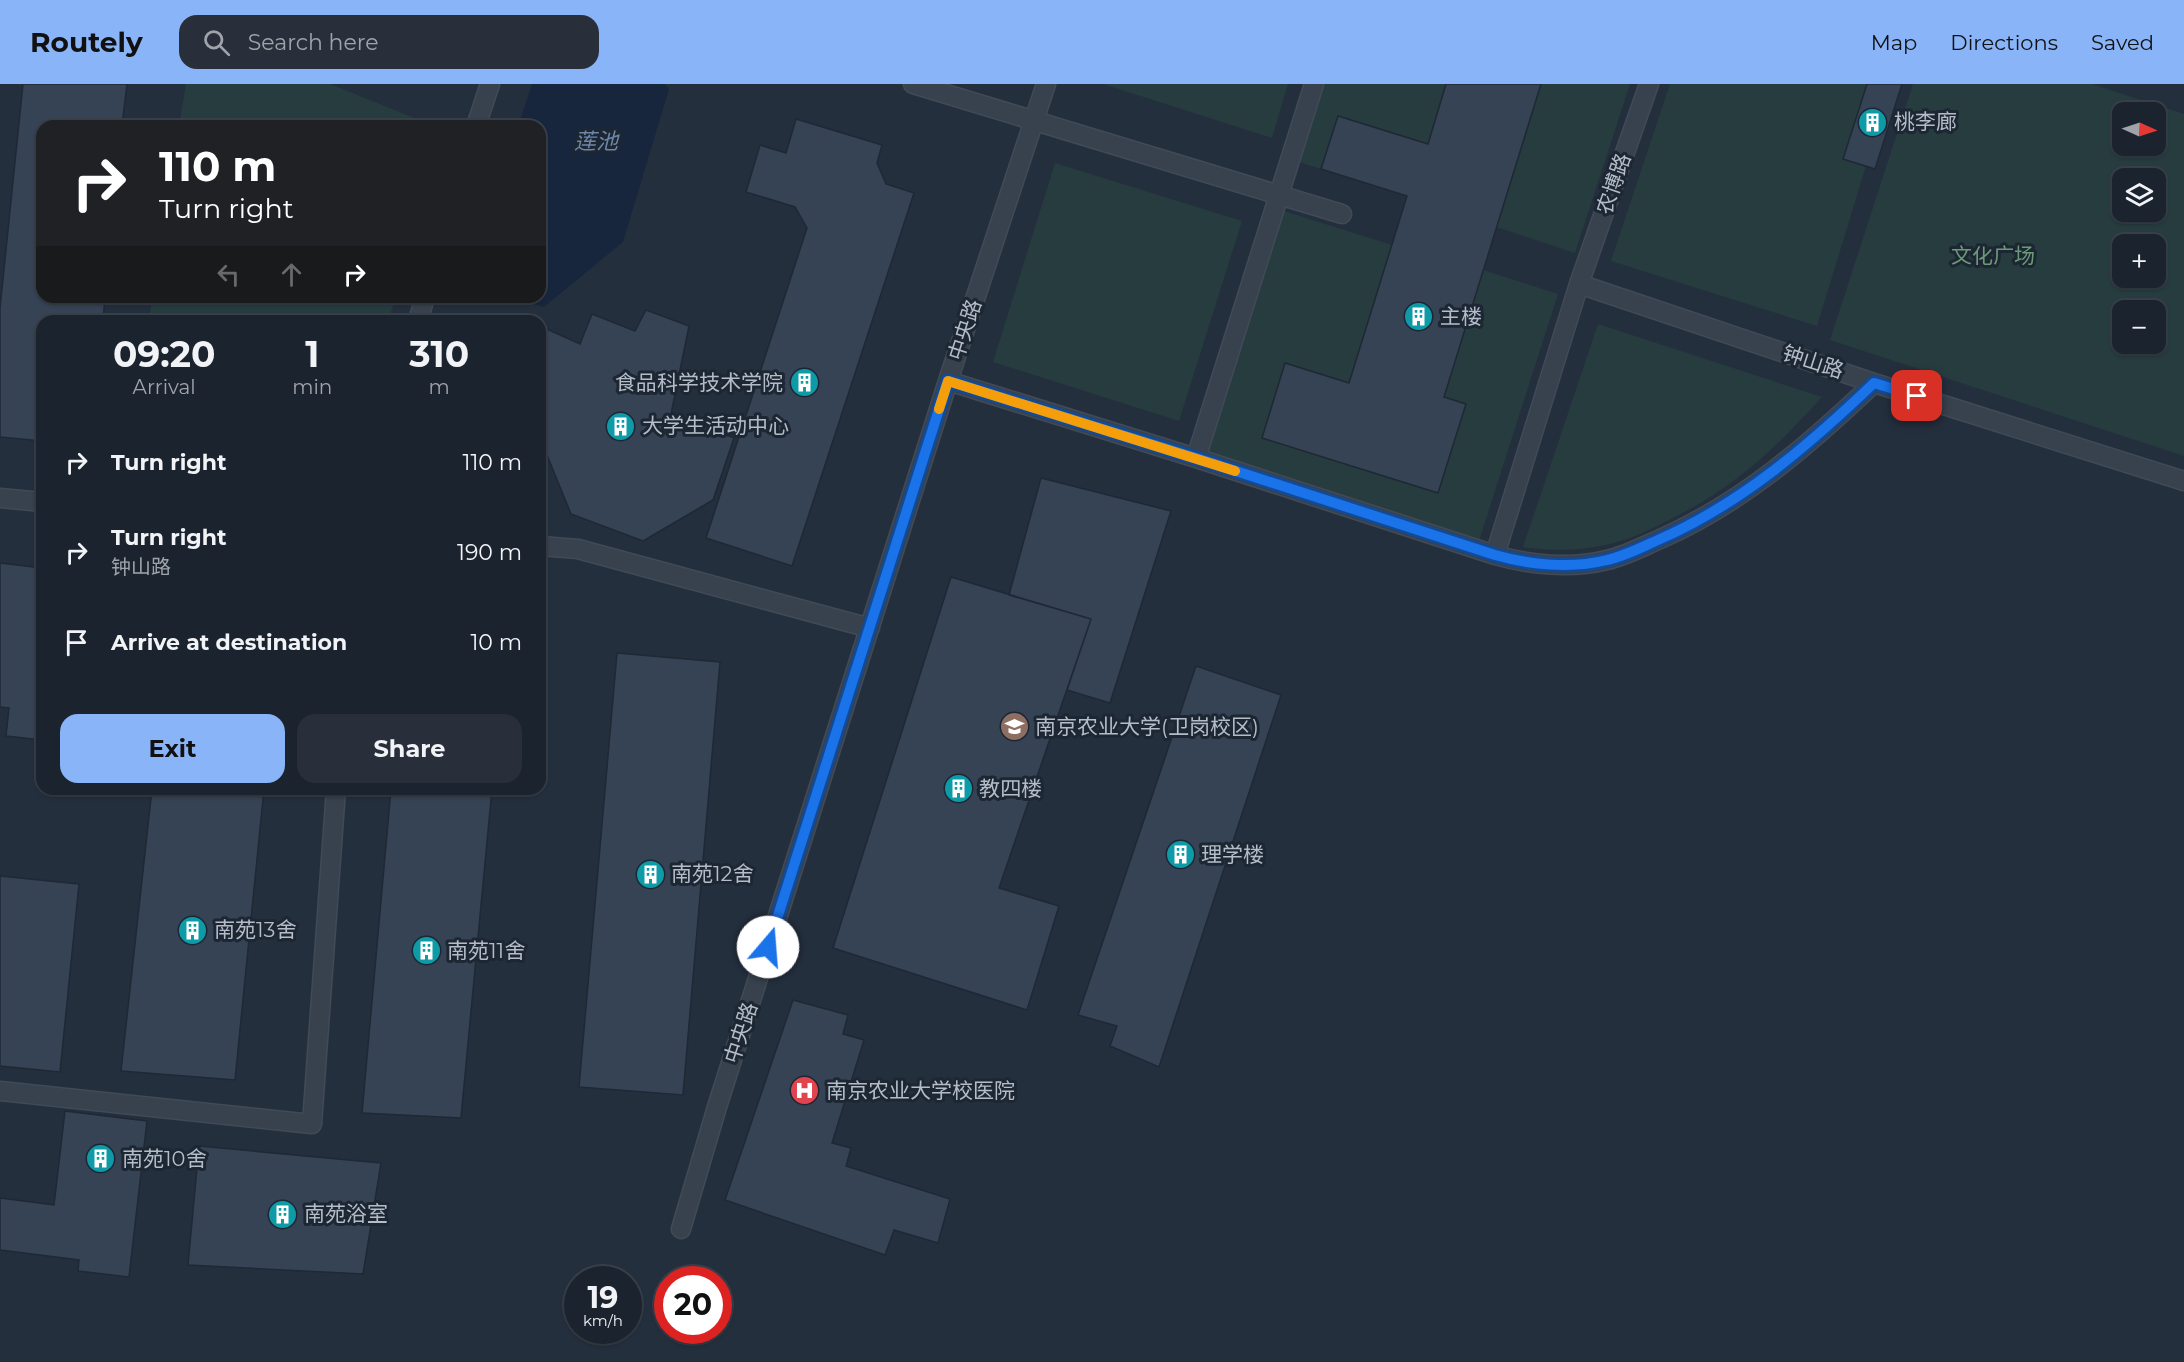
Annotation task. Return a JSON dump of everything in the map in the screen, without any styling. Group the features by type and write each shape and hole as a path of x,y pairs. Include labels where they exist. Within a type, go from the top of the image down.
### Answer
{"lane":[{"path":"478,120 490,84"},
{"path":"913,84 1342,214"},
{"name":"中央路","path":"681,1229 717,1107 948,381 1046,84"},
{"path":"1196,458 1314,84"},
{"name":"农博路","path":"1495,555 1580,285 1649,84"},
{"name":"钟山路","path":"1580,285 1874,383 2184,481"},
{"path":"948,381 1521,563 1553,565 1606,560 1676,532 1722,508 1820,434 1874,383"},
{"path":"0,498 36,501"},
{"path":"546,546 578,549 870,628"},
{"path":"0,1091 312,1124 336,795"}],"green space":[{"path":"186,84 330,84 419,120 180,120"},
{"path":"1103,84 1288,84 1272,138"},
{"path":"1322,84 1446,84 1428,144 1338,116 1321,169 1296,161"},
{"path":"1541,84 1630,84 1575,253 1496,227"},
{"path":"1670,84 1867,84 1843,159 1866,166 1817,326 1611,261"},
{"name":"文化广场","path":"1913,84 2092,84 2147,102 2112,102 2112,156 2166,156 2166,108 2184,114 2184,456 1830,340"},
{"path":"1055,163 1242,221 1179,421 993,362"},
{"path":"1284,211 1392,245 1349,383 1262,437 1438,493 1466,404 1444,397 1483,270 1558,294 1479,541 1208,453"},
{"path":"151,303 394,303 390,315 150,315"},
{"path":"1598,324 1822,397 1770,451 1733,481 1714,495 1659,525 1629,538 1598,547 1563,550 1523,547"}],"water":[{"name":"莲池","path":"532,84 665,84 669,89 623,242 544,307 530,303 546,303 546,120 520,120"}],"building":[{"path":"23,84 127,84 123,120 36,120 36,303 104,303 104,315 36,315 36,440 0,437 0,308"},
{"name":"主楼","path":"1446,84 1541,84 1444,397 1466,404 1438,493 1262,438 1285,363 1349,383 1407,196 1321,169 1338,116 1428,144"},
{"name":"桃李廊","path":"1867,84 1902,84 1875,169 1843,159"},
{"name":"食品科学技术学院","path":"796,119 882,145 877,163 886,184 914,193 792,566 706,538 807,228 795,207 746,192 760,145 786,153"},
{"name":"大学生活动中心","path":"646,310 689,326 671,414 734,438 713,500 643,541 571,514 546,455 546,329 580,344 592,314 635,331"},
{"path":"1041,478 1171,511 1110,703 1067,690 1091,619 1009,595"},
{"path":"0,563 36,567 36,739 6,736 9,708 0,707"},
{"name":"教四楼","path":"951,577 1091,619 999,888 1059,906 1027,1010 833,948"},
{"name":"南苑12舍","path":"617,653 720,662 683,1095 579,1087"},
{"name":"理学楼","path":"1196,666 1281,695 1159,1067 1110,1046 1117,1026 1078,1015"},
{"name":"南苑13舍","path":"151,795 263,795 235,1080 121,1071"},
{"name":"南苑11舍","path":"390,795 491,795 461,1118 362,1113"},
{"path":"0,876 79,884 60,1072 0,1066"},
{"name":"南京农业大学校医院","path":"793,1000 848,1015 843,1034 864,1040 832,1143 851,1148 846,1166 950,1199 938,1243 894,1230 885,1255 725,1200"},
{"name":"南苑10舍","path":"65,1111 147,1121 129,1277 78,1271 79,1260 0,1250 0,1198 54,1205"},
{"name":"南苑浴室","path":"199,1146 381,1163 363,1274 188,1265"}],"slow traffic":[{"path":"939,409 948,381 1235,471"}],"place":[{"name":"桃李廊","path":"1873,122"},
{"name":"主楼","path":"1419,317"},
{"name":"食品科学技术学院","path":"804,383"},
{"name":"大学生活动中心","path":"621,426"},
{"name":"南京农业大学(卫岗校区)","path":"1014,727"},
{"name":"教四楼","path":"958,789"},
{"name":"理学楼","path":"1180,855"},
{"name":"南苑12舍","path":"650,874"},
{"name":"南苑13舍","path":"193,930"},
{"name":"南苑11舍","path":"426,951"},
{"name":"南京农业大学校医院","path":"805,1091"},
{"name":"南苑10舍","path":"101,1159"},
{"name":"南苑浴室","path":"283,1214"}],"route":[{"path":"768,947 948,381 1521,563 1553,565 1606,560 1676,532 1722,508 1820,434 1874,383 1917,396"}]}
